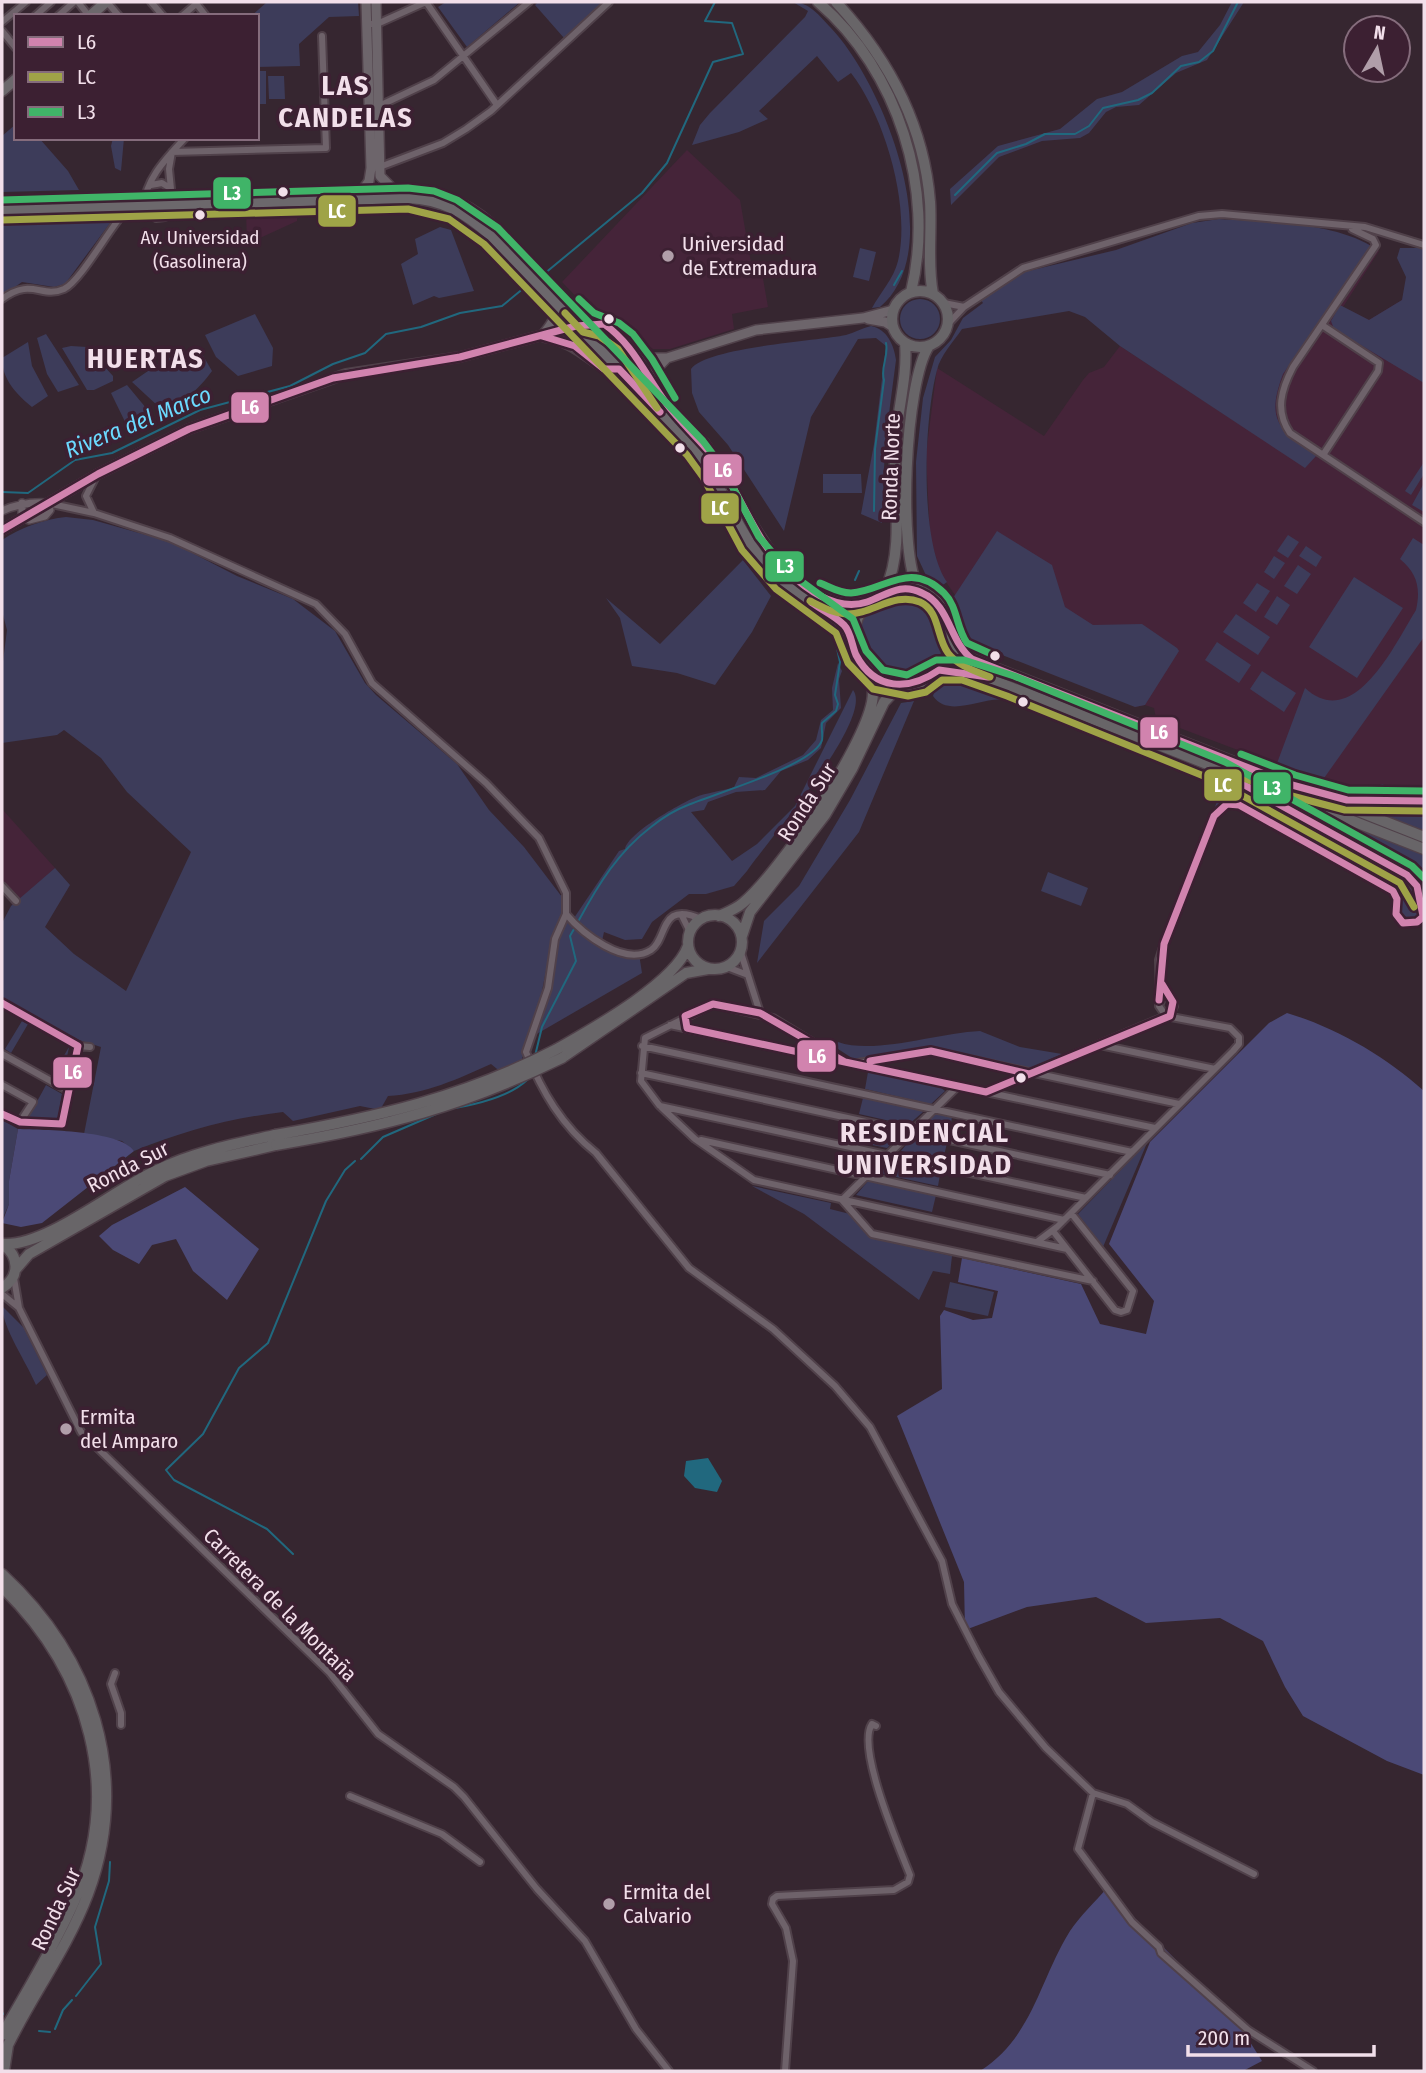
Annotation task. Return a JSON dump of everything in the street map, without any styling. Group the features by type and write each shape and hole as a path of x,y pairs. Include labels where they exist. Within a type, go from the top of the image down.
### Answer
{"highway":[{"path":"818,2 867,59 884,87 906,142 918,206 916,262 911,292"},
{"path":"836,2 856,23 888,71 907,107 917,137 930,202 933,294"},
{"path":"929,345 921,347 905,343 892,327 893,310 897,302 911,292 933,294 944,303 948,324"},
{"name":"Ronda Norte","path":"919,590 909,566 908,436 919,367 929,345 942,337 948,324"},
{"name":"Ronda Norte","path":"885,591 895,563 895,447 906,359 905,343"},
{"path":"952,637 948,658 939,670 922,682 899,686 872,675 857,657 853,642 857,618 867,603 885,591 902,588 919,590 934,599 945,612 956,646 972,659 1424,838"},
{"path":"939,670 972,672 1221,772 1424,849"},
{"name":"Ronda Sur","path":"719,916 742,905 764,882 827,794 869,714 873,698 872,675"},
{"name":"Ronda Sur","path":"742,936 750,912 825,815 852,769 884,702 899,686"},
{"path":"1221,772 1407,876 1422,898"},
{"path":"1292,785 1356,801 1424,801"},
{"path":"1422,898 1424,880"},
{"path":"276,1140 355,1132 417,1117 487,1094 560,1054 686,973 727,967 741,953 742,936 734,922 719,916 701,919 690,932 682,960 671,972 560,1054"},
{"path":"688,945 694,960 708,969"},
{"name":"Ronda Sur","path":"3,1244 28,1242 48,1233 159,1169 222,1147 276,1140"},
{"name":"Ronda Sur","path":"2,1288 30,1254 165,1176 276,1140"},
{"path":"3,1244 14,1255 15,1273"},
{"name":"Ronda Sur","path":"2,1574 50,1624 79,1672 97,1725 106,1782 104,1825 88,1894 8,2045 4,2071"},
{"name":"Ronda Sur","path":"2,1587 42,1630 70,1676 88,1727 94,1758 97,1805 89,1858 74,1903 2,2035"}],"main road":[{"path":"362,191 376,168 379,106 378,36 366,2"},
{"path":"93,14 110,3"},
{"path":"376,6 372,24 376,168 383,182 394,190"},
{"path":"2,210 128,208 172,197 394,190 437,193 466,205 492,225 578,328 588,357"},
{"path":"172,197 423,199 439,202 470,217 525,265"},
{"path":"2,201 144,202"},
{"path":"553,297 557,312 666,403 715,459 757,533 776,560 795,579 822,596 841,603 867,603"},
{"path":"553,297 604,324 639,353 667,358"},
{"path":"604,369 641,365 756,330 863,318 893,310"},
{"path":"542,336 557,312"},
{"path":"575,346 579,313"},
{"path":"863,318 885,322 892,327"},
{"path":"2,530 22,510 47,503 98,474 189,429 346,374 460,357 542,336 604,324"},
{"path":"542,336 575,346 604,369 628,379 695,448 712,471 750,543 769,567 793,589 835,616 853,642"},
{"path":"626,343 666,403"},
{"path":"626,343 624,366 628,379"},
{"path":"650,376 667,358"}],"street":[{"path":"2,22 26,2"},
{"path":"37,14 51,2"},
{"path":"61,14 76,2"},
{"path":"372,24 426,2 498,105"},
{"path":"379,106 425,86 465,58 529,2"},
{"path":"376,168 443,143 498,105 609,2"},
{"path":"376,6 388,19"},
{"path":"378,36 388,19"},
{"path":"2,31 14,46"},
{"path":"8,39 14,34"},
{"path":"172,152 326,148 323,36"},
{"path":"144,202 145,190 183,140"},
{"path":"172,152 172,197"},
{"path":"150,185 162,183 172,197"},
{"path":"2,299 24,287 63,289 72,283 128,208"},
{"path":"948,324 964,307 1023,268 1199,216 1256,217 1383,231 1424,245"},
{"path":"1343,226 1367,235 1376,245 1283,386 1280,411 1290,433 1424,522"},
{"path":"944,303 964,307"},
{"path":"1322,325 1379,363 1378,371 1323,455"},
{"path":"94,513 86,496 98,474"},
{"path":"46,516 50,510 47,503"},
{"path":"22,510 47,503 94,513 170,538 316,604 345,634 372,682 486,783 539,838 566,893 566,914 555,939 548,988 526,1052 554,1110 580,1140 596,1153 689,1268 773,1329 855,1407 882,1444 914,1513 942,1561 953,1604 999,1692 1046,1748 1093,1793 1119,1800 1152,1822 1254,1874"},
{"path":"2,511 13,506 22,510 29,520 68,506"},
{"path":"1168,1014 1160,997 1162,984 1159,960 1214,816 1227,804 1239,804 1393,891 1397,899 1396,914 1403,923 1417,922 1424,916 1422,898"},
{"path":"2,886 16,901"},
{"path":"566,914 579,929 602,945 617,951 639,953 652,950 657,944 664,923 681,916 701,919"},
{"path":"681,916 690,932"},
{"path":"741,953 760,1013"},
{"path":"727,967 750,976"},
{"path":"1162,984 1169,996 1168,1014"},
{"path":"1160,997 1169,996"},
{"path":"2,1003 78,1046 90,1047"},
{"path":"1067,1249 754,1180 695,1139 642,1086 642,1046 645,1038 713,1004 760,1013 849,1063 931,1051 1179,1104"},
{"path":"986,1092 1168,1014 1236,1031 1238,1044 1215,1069 1055,1229 1037,1242"},
{"path":"685,1016 687,1028"},
{"path":"668,1025 1155,1128"},
{"path":"790,1050 798,1045 800,1035"},
{"path":"800,1035 810,1055"},
{"path":"1098,1045 1215,1069"},
{"path":"2,1114 20,1122 62,1124 78,1046"},
{"path":"642,1046 1132,1152"},
{"path":"810,1055 819,1046"},
{"path":"2,1054 69,1091"},
{"path":"882,1059 882,1070"},
{"path":"1050,1065 1053,1079"},
{"path":"641,1073 1110,1175"},
{"path":"1006,1083 1006,1096"},
{"path":"2,1085 33,1102 20,1122"},
{"path":"842,1200 958,1086"},
{"path":"659,1105 890,1153 1086,1198"},
{"path":"677,1122 678,1114 682,1110"},
{"path":"1136,1124 1147,1136"},
{"path":"695,1139 1064,1220"},
{"path":"725,1160 725,1152 730,1147"},
{"path":"1097,1172 1102,1182"},
{"path":"842,1200 872,1234 1093,1281"},
{"path":"1053,1216 1055,1229 1067,1249 1115,1310 1127,1310 1133,1291 1071,1213"},
{"name":"Carretera de la Montaña","path":"15,1273 15,1296 19,1308 81,1432 329,1672 377,1734 454,1787 537,1889 585,1941 636,2029 669,2071"},
{"name":"Carretera de la Montaña","path":"2,1294 19,1308"},
{"path":"115,1673 111,1684 121,1713 121,1726"},
{"path":"785,2071 793,1961 791,1942 772,1904 773,1899 778,1896 894,1890 908,1882 910,1875 886,1815 873,1767 869,1730 872,1724 876,1726"},
{"path":"1093,1793 1078,1849 1132,1922 1159,1947 1161,1953 1248,2029 1313,2071"},
{"path":"350,1796 442,1834 480,1863"}],"shaded area":[{"path":"267,2 358,2 359,16 329,17 299,44 300,66 259,67 259,14 253,14"},
{"path":"446,2 519,3 467,47 438,7"},
{"path":"538,2 603,2 564,38 535,5"},
{"path":"793,2 814,10 851,53 888,125 901,166 909,207 909,246 900,280 880,307 872,308 898,261 901,215 898,189 875,113 851,73 838,82 817,56 759,111 768,119 739,132 692,145 700,125 710,113 805,17 808,11"},
{"path":"1232,2 1244,2 1207,60 1176,73 1139,105 1116,107 1106,112 1089,133 1080,138 1042,141 999,157 951,205 950,189 998,146 1060,129 1097,99 1122,92 1182,56 1198,52 1220,25"},
{"path":"259,71 266,71 266,104 259,104"},
{"path":"268,76 284,76 285,99 269,99"},
{"path":"14,126 14,140 41,140 68,171 79,190 2,192 2,136"},
{"path":"112,140 124,140 121,171 115,168"},
{"name":"Universidad de Extremadura","path":"687,150 740,200 753,274 762,273 768,307 732,314 734,329 670,349 653,349 639,341 614,316 586,307 562,282"},
{"path":"298,210 297,221 247,244 246,211"},
{"path":"116,215 65,284 54,287 22,282 2,296 2,219"},
{"path":"1219,219 1318,228 1355,238 1371,246 1283,374 1278,390 1276,414 1279,423 1294,439 1317,455 1305,468 1120,346 1085,317 1069,311 962,329 939,365 929,418 928,510 938,563 947,582 940,587 930,584 917,556 916,462 923,398 935,357 951,340 963,318 983,303 981,300 1024,272 1116,250 1192,223"},
{"path":"440,227 451,230 474,291 439,298 434,296 413,305 401,264 418,254 415,239"},
{"path":"1368,244 1379,251 1343,307 1369,320 1402,300 1424,293 1424,786 1387,792 1383,784 1357,792 1343,790 1156,719 1154,708 1145,705 1135,707 967,612 941,575 930,537 926,454 937,368 1044,436 1083,380 1089,373 1104,367 1120,346 1236,422"},
{"path":"860,248 876,252 869,281 853,277"},
{"path":"1400,248 1424,248 1424,383 1334,329 1331,321 1340,305 1369,320 1402,300 1406,277 1397,258"},
{"path":"920,299 934,305 940,319 934,333 920,339 906,333 900,319 906,305"},
{"path":"255,314 273,348 272,366 238,376 216,357 205,335"},
{"path":"871,326 881,330 889,338 896,360 885,444 882,523 861,514 874,444 886,346 876,338 858,339 811,417 784,531 728,445 699,412 692,393 691,369 701,361 718,355 846,335"},
{"path":"46,334 79,385 58,392 47,374 37,338"},
{"path":"28,342 32,366 48,396 32,407 11,386 4,373 2,358"},
{"path":"87,347 113,376 113,381 94,390 87,390 62,348"},
{"path":"198,347 212,371 183,400 159,407 132,382 164,360"},
{"path":"910,380 905,427 903,545 900,545 900,447"},
{"path":"127,385 151,414 131,434 111,393"},
{"path":"1424,462 1424,474 1411,495 1405,491"},
{"path":"823,474 861,474 862,493 823,493"},
{"path":"1424,483 1424,512 1412,505"},
{"path":"66,517 93,520 171,542 237,576 293,599 335,631 365,683 376,695 457,764 489,810 524,847 562,897 562,912 553,935 541,996 522,1059 502,1073 491,1064 428,1089 388,1096 380,1110 360,1106 293,1121 283,1112 245,1118 207,1126 134,1151 122,1141 84,1134 101,1047 79,1040 2,999 2,923 11,906 55,868 70,885 45,927 74,954 126,991 191,852 127,792 101,758 64,730 57,735 2,743 2,669 7,630 2,611 2,540 32,525"},
{"path":"997,531 1052,565 1065,607 1093,625 1142,624 1177,648 1179,651 1145,705 1135,707 964,640 952,606 953,598"},
{"path":"1288,535 1299,542 1288,558 1277,551"},
{"path":"1413,538 1424,545 1424,637 1322,781 1357,792 1383,784 1388,792 1424,786 1424,795 1349,794 1276,766 1305,688 1323,699 1340,700 1356,692 1371,679 1397,643 1416,610 1418,588 1414,575 1400,559"},
{"path":"1306,546 1322,557 1316,567 1299,556"},
{"path":"1274,556 1285,563 1274,579 1264,572"},
{"path":"743,560 771,596 752,632 715,685 677,673 632,666 620,618 606,598 660,644"},
{"path":"1298,565 1311,574 1297,594 1284,586"},
{"path":"1354,577 1403,608 1357,678 1309,647"},
{"path":"1257,583 1270,591 1256,612 1243,603"},
{"path":"901,594 918,597 932,606 941,620 944,637 941,654 932,668 918,677 901,680 884,677 870,668 861,654 858,637 861,620 870,606 884,597"},
{"path":"1277,596 1290,605 1277,625 1264,617"},
{"path":"1236,614 1270,637 1258,655 1223,632"},
{"path":"1217,642 1251,665 1239,683 1205,660"},
{"path":"838,663 842,671 839,679 841,708 826,723 821,748 808,760 781,771 765,790 736,792 708,802 704,810 691,812 732,861 757,844 795,806 853,690 856,705 834,752 795,809 734,886 706,894 689,894 652,922 642,939 625,940 604,932 602,941 574,918 619,851 625,849 628,842 645,827 696,797 734,787 739,777 756,778 803,755 816,740 821,720 833,710 832,688"},
{"path":"1262,671 1296,693 1284,712 1250,689"},
{"path":"953,677 969,679 1052,716 1005,700 957,706 940,703 933,696 936,686"},
{"path":"914,701 859,832 757,963 764,921 799,886 850,800 901,703"},
{"path":"1224,783 1250,794 1407,882 1413,890 1418,916 1411,921 1401,916 1399,894 1392,886 1240,801 1227,800 1213,812"},
{"path":"1284,801 1424,854 1424,871 1407,871"},
{"path":"1424,804 1424,832 1357,805"},
{"path":"2,809 55,868 21,901 2,880"},
{"path":"1048,872 1088,888 1081,906 1041,891"},
{"path":"567,922 588,940 616,953 639,954 642,973 535,1035 558,938"},
{"path":"1287,1013 1360,1044 1424,1091 1424,1775 1387,1761 1303,1716 1285,1687 1263,1641 1220,1618 1146,1623 1096,1597 1027,1607 965,1630 964,1582 897,1416 942,1389 940,1316 944,1310 973,1320 992,1318 998,1291 958,1282 962,1258 1081,1284 1100,1324 1146,1334 1154,1301 1109,1244 1150,1142 1269,1023"},
{"path":"22,1021 28,1024 11,1053 5,1049"},
{"path":"980,1031 1020,1047 1062,1054 1028,1069 930,1047 855,1060 835,1047 838,1042 888,1045"},
{"path":"69,1047 62,1082 52,1076"},
{"path":"868,1072 940,1087 945,1091 931,1104 865,1089"},
{"path":"46,1085 62,1094 58,1118 28,1118"},
{"path":"863,1098 923,1112 908,1125 859,1114"},
{"path":"935,1113 952,1117 949,1135 922,1128"},
{"path":"2,1120 18,1129 9,1181 9,1204 2,1220"},
{"path":"857,1123 900,1135 887,1148 853,1141"},
{"path":"18,1129 98,1135 126,1144 134,1151 42,1223 21,1227 2,1223 9,1204 9,1181"},
{"path":"913,1136 947,1143 943,1160 901,1151"},
{"path":"1147,1143 1103,1247 1078,1214"},
{"path":"851,1149 877,1156 877,1159 866,1170 847,1166"},
{"path":"890,1158 941,1169 938,1186 878,1173"},
{"path":"869,1180 936,1195 932,1212 856,1195"},
{"path":"752,1186 831,1203 830,1209 850,1214 870,1238 952,1256 950,1274 933,1271 919,1300 804,1214"},
{"path":"185,1187 259,1249 227,1300 193,1271 176,1239 152,1245 139,1264 113,1250 99,1236 112,1225"},
{"path":"950,1282 994,1292 988,1316 945,1307"},
{"path":"2,1306 24,1328 47,1375 36,1385 10,1334"},
{"path":"1106,1889 1238,2023 1262,2061 1243,2071 980,2071 998,2057 1024,2025 1070,1931"}],"water":[{"path":"708,1458 722,1481 717,1492 695,1488 684,1476 686,1461"}],"waterway":[{"name":"Rivera del Marco","path":"544,274 642,193 667,163 713,62 743,54 732,23 705,21 715,2"},
{"path":"955,195 997,153 1026,144 1045,134 1075,134 1089,126 1103,108 1138,100 1152,93 1181,66 1199,62 1213,51 1238,2"},
{"path":"894,285 902,271"},
{"name":"Rivera del Marco","path":"2,492 28,493 75,460 112,453 200,410 290,386 333,364 365,353 386,334 421,327 460,313 502,306 530,283"},
{"path":"874,511 875,449 886,343"},
{"path":"855,580 859,571"},
{"path":"579,920 601,882 619,858 660,820 683,807 783,769 815,750 822,740 822,723 836,711 838,704 835,695 840,662 833,630"},
{"path":"535,1056 542,1027 576,961 570,936 574,929"},
{"path":"448,1109 501,1096 527,1080"},
{"path":"361,1159 383,1137 443,1111"},
{"path":"293,1554 267,1529 174,1480 166,1470 203,1434 239,1368 268,1343 326,1201 345,1170 355,1161"},
{"path":"76,1996 101,1964 95,1927 109,1881 110,1862"},
{"path":"55,2029 63,2010 72,2000"},
{"path":"39,2031 50,2032"}],"transit line":[{"name":"L3","path":"2,200 408,188 434,191 457,200 498,228 703,441 721,465 759,537 790,573 853,619 866,651 883,670 907,675 936,660 964,660 1014,676 1225,762 1412,866 1424,878"},
{"name":"LC","path":"2,220 408,209 449,219 484,244 687,455 703,477 742,550 776,589 836,633 848,663 873,689 908,696 926,692 942,680 962,680 1007,696 1216,781 1400,883 1414,907"},
{"name":"L3","path":"579,299 594,313 619,323 633,334 652,359 675,398"},
{"name":"LC","path":"565,313 583,332 599,336 618,349 657,408"},
{"name":"L6","path":"2,530 98,474 189,429 333,378 460,357 576,326 604,324 623,341 666,403 721,467 777,561 804,586 824,598 856,604 900,589 914,590 938,606 958,643 972,659 1292,785 1347,800 1424,801"},
{"name":"L6","path":"542,336 575,346 604,369 619,369 660,412"},
{"name":"L3","path":"820,583 851,593 897,580 920,578 932,583 949,599 967,643 998,657"},
{"name":"LC","path":"810,601 846,614 865,611 901,599 920,602 931,612 944,647 952,658 967,668 990,677"},
{"name":"L6","path":"812,603 844,625 864,667 883,681 893,684 916,682 939,670 988,677"},
{"name":"L3","path":"1241,754 1295,775 1348,790 1424,791"},
{"name":"LC","path":"1233,774 1288,795 1345,810 1424,811"},
{"name":"L6","path":"1230,777 1407,875 1417,886 1423,916"},
{"name":"L6","path":"1159,1000 1164,944 1214,816 1227,804 1239,805 1393,891 1397,899 1396,914 1403,923 1417,922 1424,916"},
{"name":"L6","path":"845,1062 986,1092 1170,1016 1173,1002 1162,984"},
{"name":"L6","path":"2,1003 78,1046 62,1124 20,1122 2,1114"},
{"name":"L6","path":"713,1004 760,1013 845,1062 687,1028 685,1016 713,1004"},
{"name":"L6","path":"870,1061 931,1051 1029,1074"}],"place":[{"name":"Av. Universidad (Gasolinera)","path":"200,215"},
{"name":"Universidad de Extremadura","path":"668,256"},
{"name":"Ermita del Amparo","path":"66,1429"},
{"name":"Ermita del Calvario","path":"609,1904"}],"district":[{"name":"LAS CANDELAS","path":"346,101"},
{"name":"HUERTAS","path":"146,358"},
{"name":"RESIDENCIAL UNIVERSIDAD","path":"925,1148"}]}
